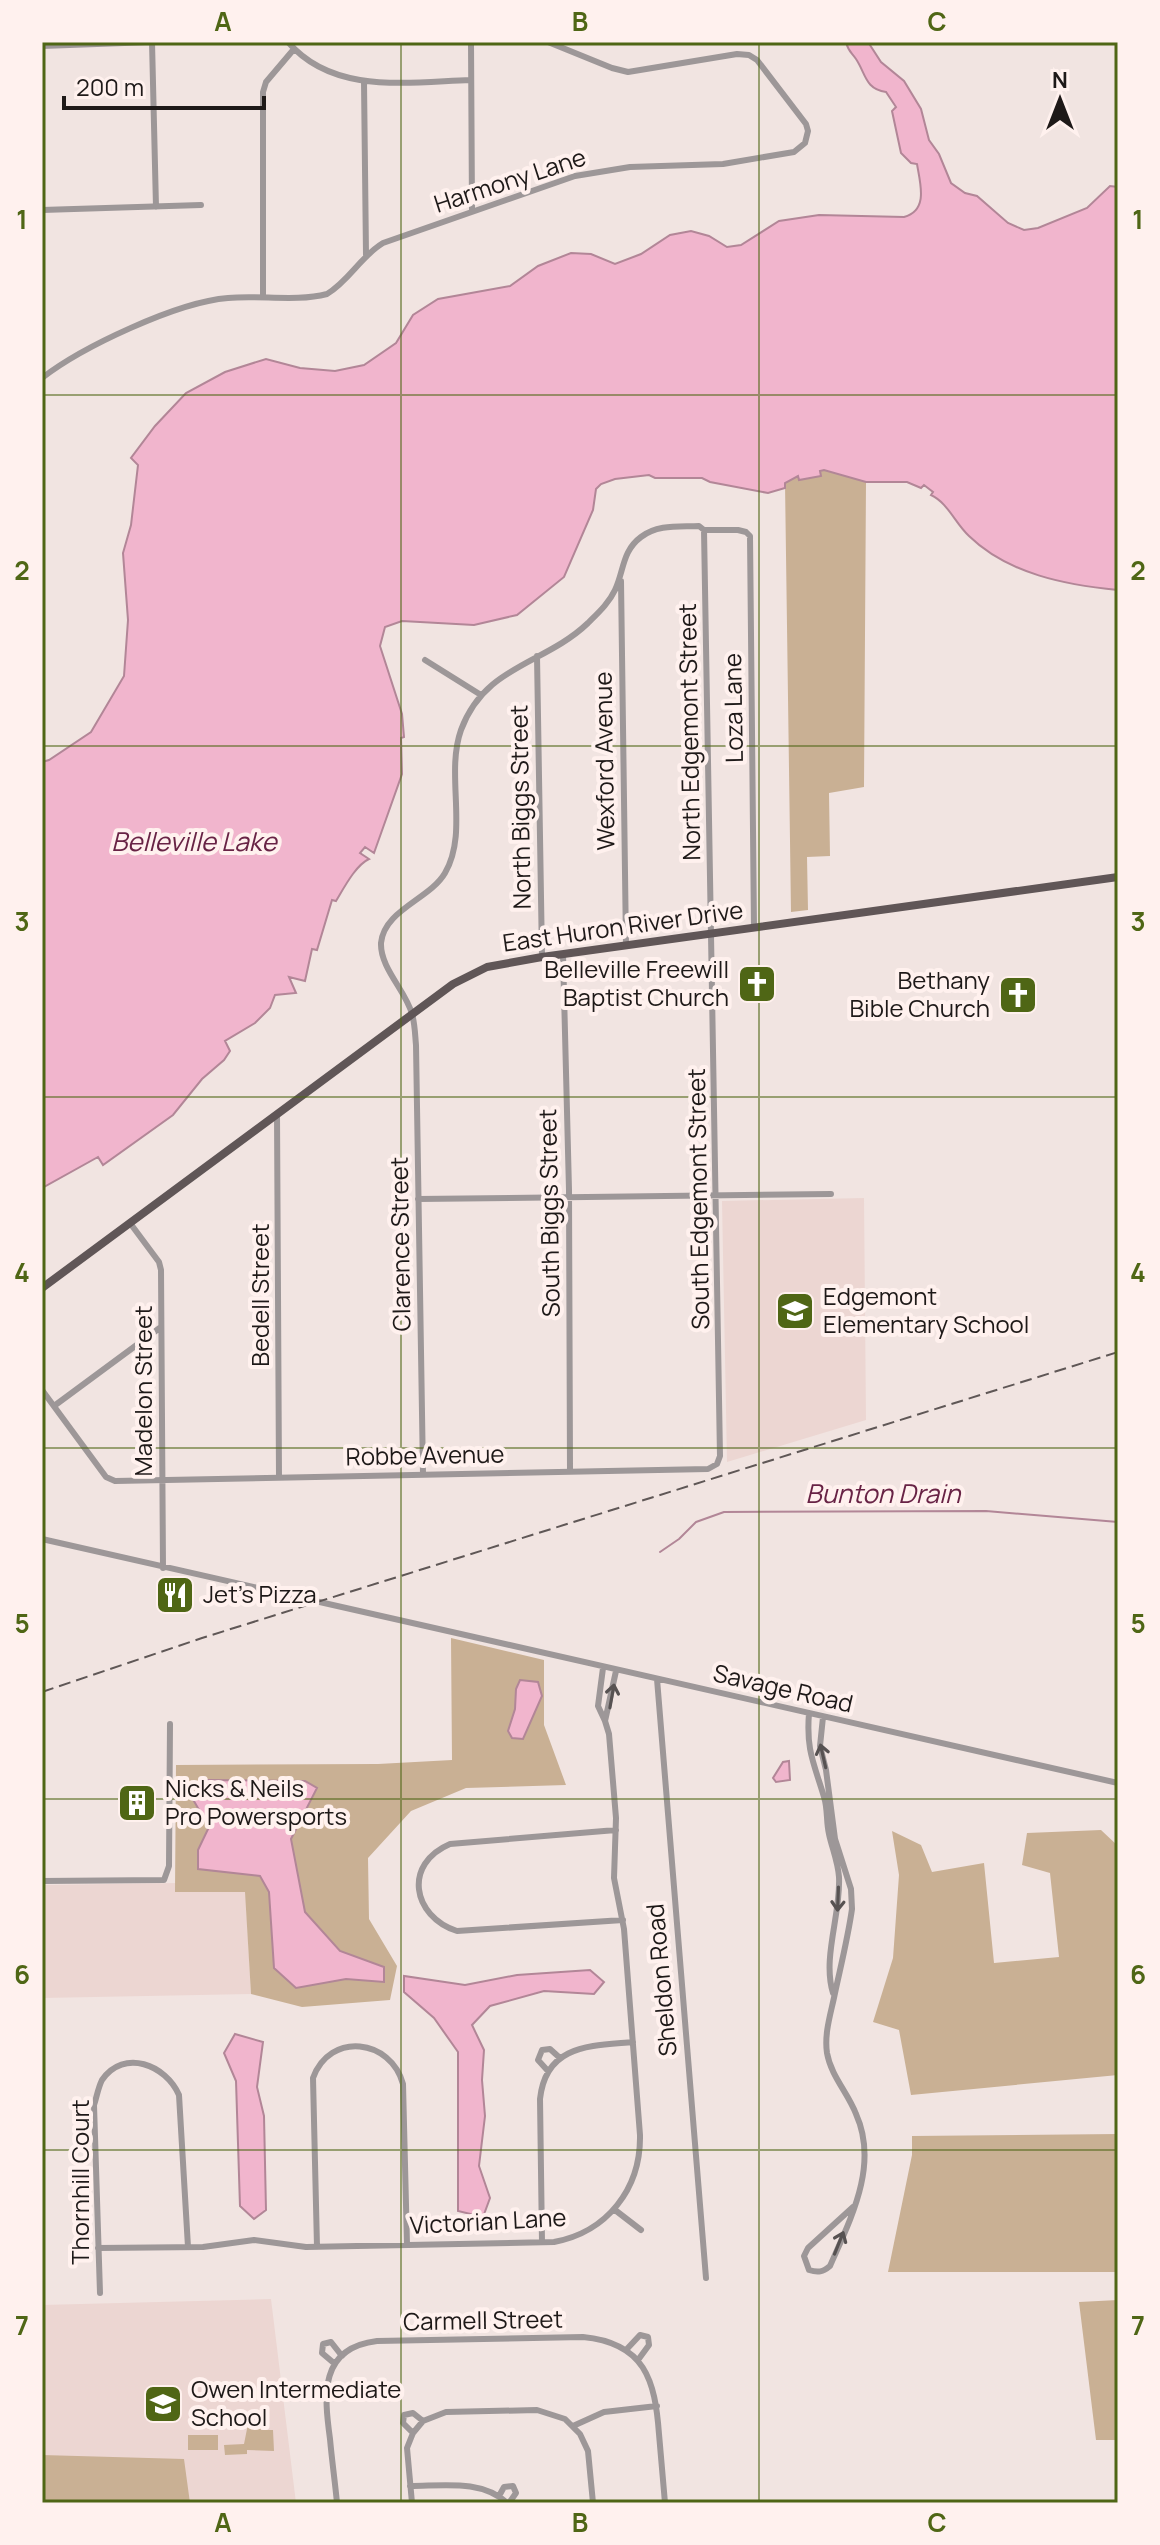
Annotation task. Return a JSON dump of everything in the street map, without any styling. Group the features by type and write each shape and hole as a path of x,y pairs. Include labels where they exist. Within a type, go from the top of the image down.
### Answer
{"main road":[{"name":"East Huron River Drive","path":"42,1288 453,984 473,973 502,963 542,957 1118,877"}],"street":[{"path":"42,46 152,42 156,207"},
{"path":"288,42 321,68 364,82 470,80"},
{"path":"471,42 472,211"},
{"name":"Harmony Lane","path":"42,378 84,350 193,305 227,298 327,294 366,255 383,243 588,173 630,167 737,162 794,152 807,137 805,120 757,60 749,55 737,54 628,72 548,42"},
{"path":"263,297 263,92 266,82 294,49"},
{"path":"364,82 366,255"},
{"path":"42,210 201,205"},
{"path":"412,1014 383,957 382,940 392,920 437,884 451,862 455,840 454,765 465,721 481,695 503,674 565,641 589,622 611,597 628,551 646,533 669,527 699,526 704,530"},
{"name":"Loza Lane","path":"704,530 743,531 750,538 754,928"},
{"name":"North Edgemont Street","path":"704,530 712,933"},
{"name":"Wexford Avenue","path":"621,575 626,945"},
{"name":"North Biggs Street","path":"537,656 542,957"},
{"path":"425,660 481,695"},
{"name":"South Edgemont Street","path":"712,933 720,1456 717,1464"},
{"name":"South Biggs Street","path":"563,954 569,1198 570,1471"},
{"name":"Clarence Street","path":"412,1014 416,1045 423,1474"},
{"name":"Bedell Street","path":"277,1114 279,1477"},
{"path":"418,1199 831,1194"},
{"name":"Madelon Street","path":"130,1223 160,1265 163,1568"},
{"path":"42,1390 54,1406 161,1327"},
{"name":"Robbe Avenue","path":"54,1406 112,1481 708,1469 717,1464"},
{"name":"Savage Road","path":"42,1539 1118,1783"},
{"name":"Victorian Lane","path":"98,2248 188,2247 254,2240 317,2247 542,2242 564,2240 583,2233 615,2210 631,2185 640,2153 623,1920 614,1878 616,1830 609,1734 598,1706 603,1668"},
{"name":"Victorian Lane","path":"605,1721 616,1671"},
{"name":"Sheldon Road","path":"657,1679 706,2278"},
{"path":"809,1713 808,1747 825,1800 838,1871 840,1901 830,1957 830,1982 835,1997"},
{"path":"823,1717 820,1746 828,1778 830,1822 851,1889 852,1909 827,2033 827,2055 857,2114 864,2139 864,2173 853,2207 830,2266 824,2271 809,2270 804,2256 808,2248 853,2207"},
{"path":"42,1881 164,1880 169,1866 170,1724"},
{"path":"616,1830 450,1844 435,1853 424,1865 419,1891 423,1905 434,1919 457,1931 623,1920"},
{"path":"836,1928 849,1931"},
{"path":"542,2242 540,2099 548,2071 560,2058 584,2047 633,2042"},
{"path":"317,2247 313,2078 330,2053 354,2046 371,2048 388,2058 398,2070 403,2084 407,2245"},
{"path":"548,2071 538,2060 539,2053 550,2049 560,2058"},
{"name":"Thornhill Court","path":"100,2293 94,2105 104,2077 121,2065 137,2062 152,2066 165,2074 179,2095 188,2247"},
{"path":"615,2210 641,2230"},
{"name":"Carmell Street","path":"626,2350 640,2335 648,2337 649,2345 638,2360"},
{"name":"Carmell Street","path":"337,2503 325,2399 327,2382 335,2364 358,2345 377,2341 583,2337 603,2340 626,2350 638,2360 651,2382 657,2406 665,2503"},
{"name":"Carmell Street","path":"335,2364 322,2353 323,2344 331,2342 342,2356"},
{"path":"573,2426 604,2412 657,2406"},
{"path":"412,2503 407,2454 413,2433 423,2421 446,2412 537,2410 555,2414 573,2426 588,2451 593,2503"},
{"path":"413,2433 403,2423 404,2415 413,2413 423,2421"},
{"path":"410,2486 472,2486 499,2496 508,2503 516,2493 513,2486 504,2487 499,2496"}],"shaded area":[{"path":"820,471 866,482 864,787 829,793 830,856 807,857 808,910 791,912 785,483 798,476 799,480 820,476"},
{"name":"Edgemont Elementary School","path":"864,1198 866,1420 727,1462 722,1201"},
{"path":"451,1638 544,1660 544,1725 566,1785 466,1788 411,1811 368,1858 369,1919 397,1966 390,2000 302,2007 251,1994 245,1892 175,1892 176,1765 378,1764 452,1760"},
{"path":"1101,1830 1118,1846 1118,2075 911,2095 899,2030 873,2022 893,1958 899,1875 892,1831 921,1845 932,1872 984,1863 994,1963 1059,1957 1050,1873 1022,1865 1027,1833"},
{"path":"245,1882 251,1994 42,1998 42,1885"},
{"path":"1118,2134 1118,2272 888,2272 912,2155 912,2136"},
{"name":"Owen Intermediate School","path":"271,2299 296,2503 42,2503 42,2305"},
{"path":"1118,2300 1118,2440 1096,2440 1079,2302"},
{"path":"260,2422 261,2430 273,2430 274,2451 247,2450 247,2454 225,2455 224,2445 244,2444 248,2424"},
{"path":"188,2435 218,2435 218,2450 188,2450"},
{"path":"42,2455 184,2459 190,2503 42,2503"}],"water":[{"name":"Belleville Lake","path":"846,42 868,42 881,62 904,81 921,109 929,140 939,154 951,183 965,193 977,196 1008,223 1024,230 1038,228 1087,208 1110,186 1118,187 1118,590 1058,581 1001,560 969,536 924,485 921,488 907,482 866,482 824,470 820,471 821,476 799,480 798,476 785,483 785,488 768,493 702,478 655,478 649,475 601,484 596,489 593,510 564,577 517,615 474,625 402,621 385,627 380,646 402,714 402,774 374,853 365,847 360,853 369,859 355,871 336,901 332,900 317,950 312,949 305,981 289,977 296,993 275,995 270,1008 255,1023 225,1041 230,1051 224,1060 202,1079 173,1115 103,1165 98,1157 42,1188 42,762 91,732 124,676 128,620 123,553 131,525 138,465 131,458 186,393 225,372 266,359 300,368 335,371 364,365 396,343 413,315 438,299 510,286 538,266 571,253 591,254 615,264 641,254 670,235 691,231 709,236 727,247 741,245 779,221 819,215 904,217 912,213 920,202 920,179 917,164 911,163 901,153 892,111 896,107 886,92 870,84"},
{"path":"520,1680 538,1682 542,1696 523,1739 512,1738 508,1731"},
{"path":"789,1761 790,1780 776,1782 773,1778 783,1762"},
{"path":"207,1780 305,1781 317,1788 291,1839 305,1912 340,1951 384,1967 384,1982 346,1979 296,1988 274,1968 269,1892 260,1876 198,1869 198,1850 209,1827 191,1796"},
{"path":"590,1970 604,1982 594,1994 544,1991 490,2006 472,2025 484,2050 482,2080 485,2116 479,2166 490,2198 483,2217 458,2211 458,2052 434,2018 404,1992 404,1976 465,1985 517,1975"},
{"path":"235,2034 263,2042 257,2087 264,2116 266,2210 254,2219 240,2206 236,2081 224,2053"}],"waterway":[{"name":"Bunton Drain","path":"660,1552 696,1522 724,1512 986,1511 1118,1522"}],"railway":[{"path":"42,1692 202,1638 1118,1352"}],"place":[{"name":"Belleville Freewill Baptist Church","path":"757,984"},
{"name":"Bethany Bible Church","path":"1018,995"},
{"name":"Edgemont Elementary School","path":"795,1311"},
{"name":"Jet's Pizza","path":"175,1595"},
{"name":"Nicks & Neils Pro Powersports","path":"137,1803"},
{"name":"Owen Intermediate School","path":"163,2404"}]}
